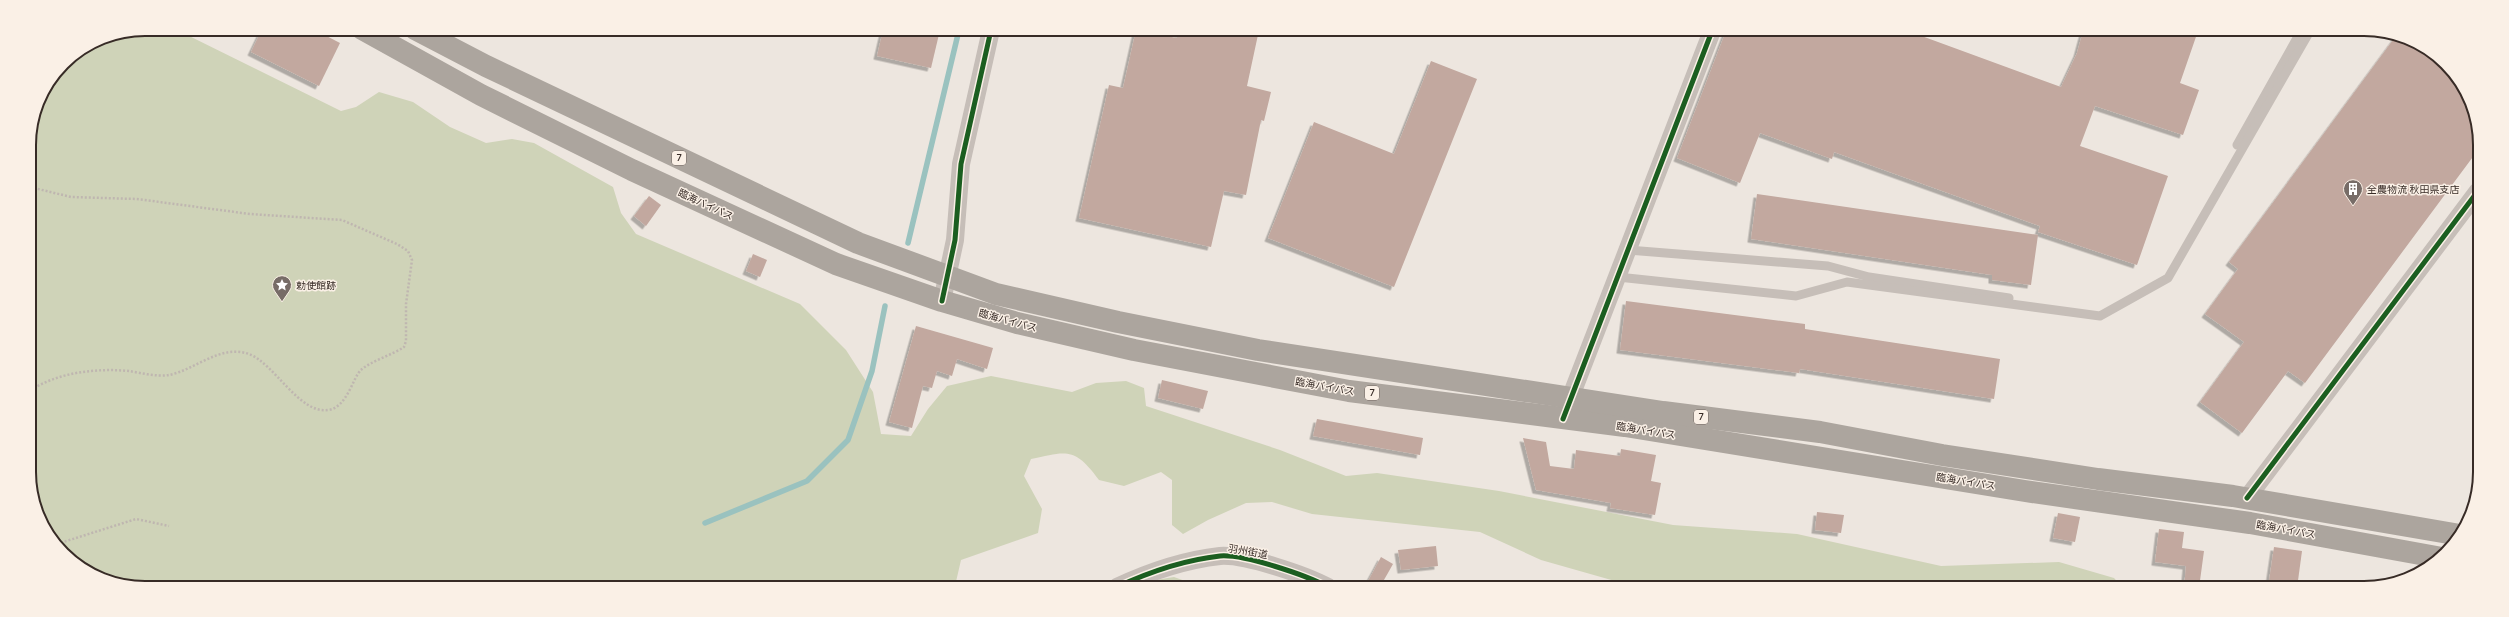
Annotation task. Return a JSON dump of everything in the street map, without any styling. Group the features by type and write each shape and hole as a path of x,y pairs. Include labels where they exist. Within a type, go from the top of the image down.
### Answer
{"highway":[{"name":"臨海バイパス","path":"375,36 481,95 632,170 836,264 942,301 1017,323 1126,348 1349,391 1496,408 1562,419 1625,426 2025,491 2250,523 2433,556"},
{"name":"臨海バイパス","path":"429,36 493,69 851,240 947,277 1004,295 1118,322 1250,348 1662,412 1820,432 1942,455 2247,498 2453,534"}],"street":[{"path":"942,301 955,240 961,164 990,36"},
{"path":"1562,419 1710,36"},
{"path":"2247,498 2473,198"},
{"name":"羽州街道","path":"1131,581 1165,567 1221,556 1269,564 1313,581"}],"lane":[{"path":"1628,250 1828,266 1869,277 2102,311 2166,273 2298,36"},
{"path":"1618,277 1796,296 1847,282 2100,316 2168,278 2307,36"}],"path":[{"path":"36,188 71,197 137,199 250,214 342,220 397,244 408,252 412,260 406,304 406,341 404,347 361,370 349,395 330,410 316,410 286,387 275,373 249,354 228,352 168,375 111,369 87,371 48,380 36,387"},
{"path":"63,542 136,519 169,526"}],"green space":[{"path":"189,36 341,111 356,107 379,92 413,102 450,127 486,143 512,139 534,143 613,187 621,213 636,234 800,304 846,350 873,392 881,434 911,436 928,409 947,386 991,376 1072,392 1096,383 1126,381 1144,388 1146,406 1280,450 1346,476 1377,473 1499,491 1673,525 1797,534 1941,566 2059,562 2114,578 2117,581 1615,581 1541,560 1480,532 1312,514 1272,502 1246,503 1208,520 1183,534 1172,525 1172,480 1161,472 1124,486 1099,480 1091,469 1083,462 1070,454 1062,453 1031,459 1024,476 1042,509 1038,533 961,560 956,581 138,581 103,573 79,558 68,549 59,538 44,514 36,479 36,138 40,117 47,97 54,84 73,63 97,47 131,37"},
{"path":"1174,577 1185,581 1149,581"}],"building":[{"path":"259,36 326,36 340,43 319,86 251,52"},
{"path":"882,36 939,36 931,68 877,56"},
{"path":"1135,36 1167,36 1177,38 1177,36 1258,36 1247,86 1271,92 1264,121 1261,120 1246,195 1224,191 1211,247 1079,218 1109,85 1123,88"},
{"path":"1724,36 1922,36 2061,87 2077,53 2082,36 2196,36 2180,83 2199,90 2183,135 2095,106 2080,146 2168,176 2137,265 2038,232 2040,226 1834,152 1832,159 1760,133 1740,183 1677,158"},
{"name":"全農物流 秋田県支店","path":"2393,40 2412,47 2425,54 2441,68 2455,84 2462,97 2471,124 2473,157 2305,383 2288,371 2242,433 2200,402 2244,342 2205,314 2238,269 2229,262"},
{"path":"1431,61 1477,79 1394,287 1268,238 1314,122 1394,154"},
{"path":"1757,194 2038,235 2031,285 1992,280 1992,275 1751,239"},
{"path":"649,196 661,205 646,226 634,216"},
{"path":"753,254 767,260 760,277 746,271"},
{"path":"1626,301 1805,324 1805,329 2000,359 1994,399 1800,369 1799,373 1620,350"},
{"path":"916,326 993,348 987,369 957,359 952,376 937,371 932,388 923,386 912,428 889,422"},
{"path":"1162,380 1208,391 1203,409 1158,398"},
{"path":"1317,419 1423,438 1420,455 1313,436"},
{"path":"1523,438 1546,442 1550,466 1574,469 1576,450 1620,456 1621,449 1656,455 1651,481 1661,483 1655,515 1610,508 1611,503 1536,490"},
{"path":"1817,512 1844,515 1841,533 1815,530"},
{"path":"2058,513 2080,517 2075,542 2053,538"},
{"path":"2159,529 2184,532 2182,548 2204,551 2200,581 2185,581 2186,566 2155,562"},
{"path":"1436,546 1438,566 1401,570 1398,550"},
{"path":"2274,547 2302,551 2298,581 2269,581"},
{"path":"1381,557 1393,564 1383,581 1368,581"}],"waterway":[{"path":"908,243 958,36"},
{"path":"705,523 807,481 848,440 872,371 885,306"}],"cycle path":[{"path":"942,301 955,240 961,164 990,36"},
{"path":"1563,419 1710,36"},
{"path":"2247,498 2473,198"},
{"path":"1131,581 1167,567 1193,560 1220,556 1244,558 1275,566 1315,581"}],"place":[{"name":"全農物流 秋田県支店","path":"2353,206"},
{"name":"勅使館跡","path":"282,302"}]}
